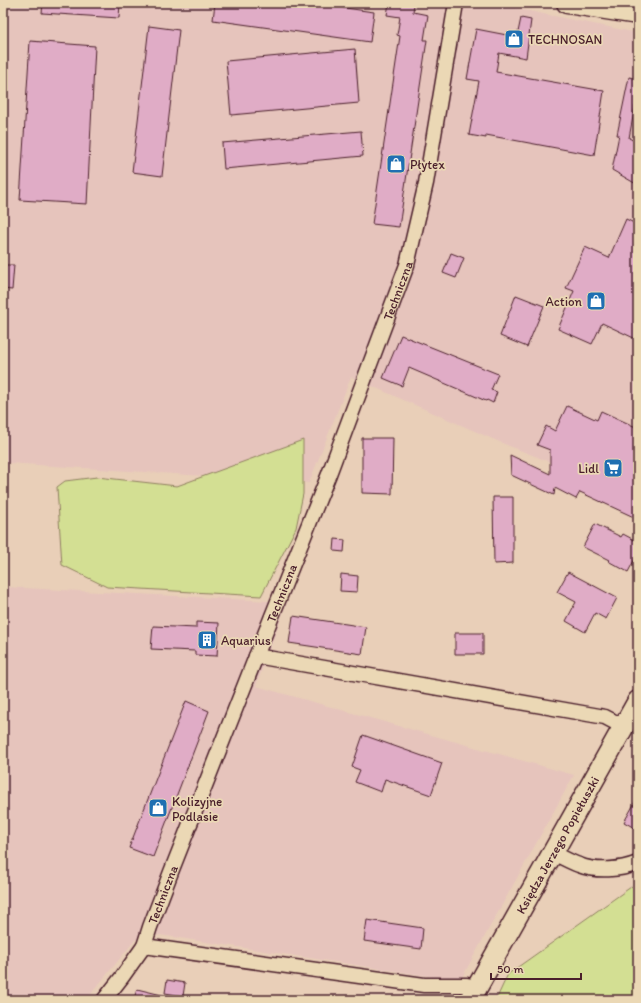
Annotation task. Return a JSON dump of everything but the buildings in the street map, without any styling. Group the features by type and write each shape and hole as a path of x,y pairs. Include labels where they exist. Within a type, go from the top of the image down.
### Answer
{"street":[{"name":"Techniczna","path":"104,1000 122,978 144,946 171,872 329,474 407,265 426,183 456,3"},
{"path":"567,3 638,14"},
{"path":"256,656 605,716 624,727"},
{"name":"Księdza Jerzego Popiełuszki","path":"473,995 638,701"},
{"path":"553,853 580,866 589,868 614,869 623,868 638,863"},
{"path":"144,946 424,985 467,985 473,995"}],"shaded area":[{"path":"3,3 489,3 638,33 638,497 502,443 351,377 309,483 8,463 5,587 287,602 256,686 574,775 460,981 160,935 135,940 86,1000 3,1000"}],"green space":[{"path":"303,440 303,494 296,528 261,596 107,587 62,565 57,487 65,481 97,477 177,486"},
{"path":"638,882 638,1000 496,1000 508,974"}],"place":[{"name":"TECHNOSAN","path":"514,39"},
{"name":"Płytex","path":"396,164"},
{"name":"Action","path":"596,301"},
{"name":"Lidl","path":"613,468"},
{"name":"Aquarius","path":"207,640"},
{"name":"Kolizyjne Podlasie","path":"158,808"}]}
